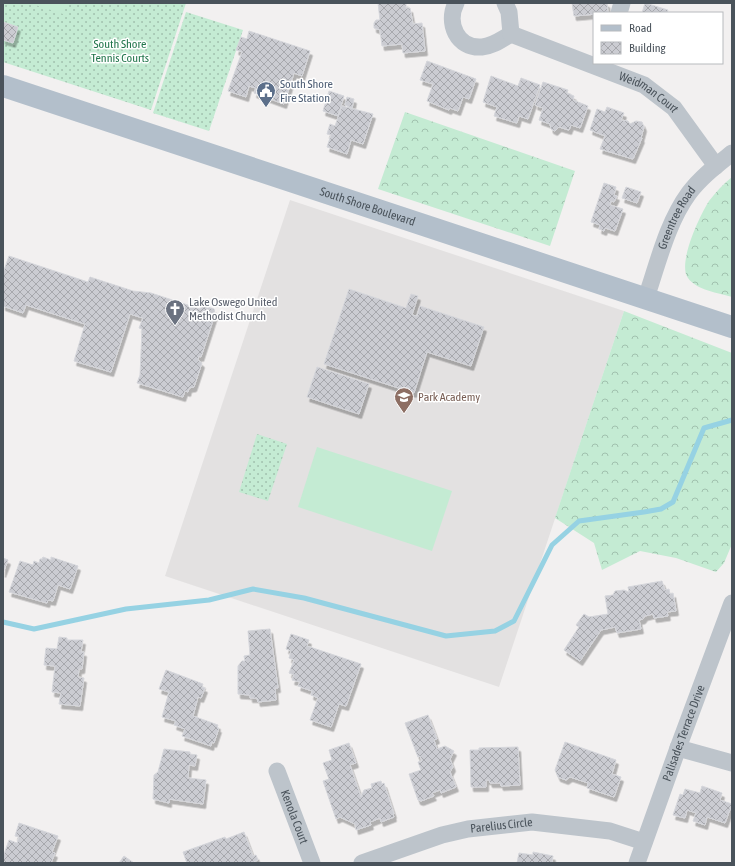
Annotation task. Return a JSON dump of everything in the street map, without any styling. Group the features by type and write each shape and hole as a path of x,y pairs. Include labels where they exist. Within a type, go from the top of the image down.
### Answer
{"main road":[{"name":"South Shore Boulevard","path":"3,86 732,327"}],"street":[{"path":"456,3 452,13 452,24 455,34 461,41 470,46 480,47 490,45 511,34 509,12 505,3"},
{"name":"Weidman Court","path":"511,34 593,62"},
{"name":"Weidman Court","path":"604,66 644,86 661,97 683,118 716,166"},
{"name":"Greentree Road","path":"646,298 669,232 680,209 695,186 732,153"},
{"name":"Palisades Terrace Drive","path":"637,863 732,603"},
{"path":"678,748 732,763"},
{"name":"Kenola Court","path":"277,771 312,863"},
{"name":"Parelius Circle","path":"362,863 448,834 494,825 532,822 610,831 644,842"}],"shaded area":[{"name":"Park Academy","path":"290,200 624,311 499,687 165,576"}],"green space":[{"name":"South Shore Tennis Courts","path":"3,3 186,3 151,110 3,62"},
{"path":"29,3 67,3 63,14"},
{"path":"186,12 243,30 209,131 153,113"},
{"path":"405,112 575,171 550,246 378,189"},
{"path":"732,177 732,297 696,285 688,278 685,271 685,262 691,240 705,208 717,191"},
{"path":"624,311 732,353 732,544 724,563 716,572 676,558 640,551 602,570 594,543 555,518"},
{"path":"257,434 287,444 268,501 239,492"},
{"path":"317,447 452,491 432,551 298,507"}],"building":[{"path":"378,3 406,3 406,8 410,8 413,24 422,23 425,51 403,53 402,44 382,46 380,30 374,28 374,23 376,20 380,20"},
{"path":"572,3 607,3 608,12 593,12 593,14 574,16"},
{"path":"645,3 668,10 667,12 642,12"},
{"path":"3,22 18,27 13,43 3,40"},
{"path":"249,31 310,51 302,76 294,73 284,104 254,93 256,88 249,86 246,97 228,91 242,52 236,50 241,37 247,39"},
{"path":"427,61 476,79 469,99 463,97 458,111 450,108 449,110 427,101 433,84 420,80"},
{"path":"491,76 518,86 521,78 540,85 528,119 519,116 517,123 494,116 497,107 483,102"},
{"path":"543,82 568,90 567,93 574,96 573,100 588,106 580,128 571,125 569,130 559,127 555,131 551,129 550,124 539,120 543,108 535,105"},
{"path":"329,91 344,96 338,116 323,111"},
{"path":"347,97 354,99 352,108 345,105"},
{"path":"342,106 373,114 363,144 351,140 347,154 327,147 331,135 327,134 330,124 335,126"},
{"path":"607,107 624,113 621,120 628,121 630,124 636,121 642,122 644,127 642,138 633,159 600,149 605,136 590,130 597,109 605,112"},
{"path":"604,183 616,187 614,195 617,196 614,202 611,201 610,205 623,209 615,231 605,228 604,231 599,229 600,225 591,222"},
{"path":"626,187 641,192 637,203 622,198"},
{"name":"Lake Oswego United Methodist Church","path":"9,256 88,282 90,277 133,291 151,293 200,309 201,305 214,309 215,314 201,357 199,356 198,360 202,363 194,387 189,388 188,392 185,391 183,397 137,383 140,375 142,329 139,328 143,318 130,314 111,372 74,361 85,324 26,305 23,313 3,306 3,273"},
{"path":"349,289 406,308 411,294 418,296 412,315 417,316 420,306 484,327 471,366 427,352 414,393 324,364"},
{"path":"317,367 369,384 359,414 307,397"},
{"path":"43,557 51,560 51,557 78,566 70,589 58,585 53,601 48,600 47,603 9,592 20,561 33,565 34,561 39,563 40,559"},
{"path":"3,558 8,560 3,573"},
{"path":"662,581 665,590 669,589 670,594 673,593 676,611 667,612 668,616 654,618 653,614 645,616 643,619 639,620 641,629 617,633 615,627 601,630 580,661 564,650 579,627 576,625 584,614 589,617 608,614 605,596 613,595 615,591 624,590 629,592 628,587"},
{"path":"270,629 278,688 275,688 276,700 258,702 257,698 250,698 250,695 238,694 238,666 242,661 245,661 244,656 250,655 248,631"},
{"path":"291,634 309,640 307,646 361,664 346,706 339,704 331,727 310,720 318,698 311,695 312,691 298,686 300,682 292,680 294,675 289,673 294,660 289,658 291,651 286,649"},
{"path":"59,637 67,638 67,640 83,640 81,652 84,652 82,669 79,669 78,677 84,678 80,706 59,704 61,693 52,692 55,666 44,665 46,648 57,649"},
{"path":"166,670 203,684 202,687 205,688 201,698 198,697 193,716 218,725 217,728 219,728 214,743 212,742 211,746 182,736 185,729 174,725 176,721 162,717 169,692 159,689"},
{"path":"428,715 437,739 434,740 437,749 445,746 454,751 450,759 453,767 450,772 456,787 441,793 440,790 432,793 434,796 421,801 418,800 409,774 421,770 418,762 422,761 420,756 418,757 405,723"},
{"path":"565,742 616,760 612,774 621,777 614,797 587,788 588,783 570,777 566,780 558,777 555,770"},
{"path":"349,743 356,763 350,765 361,797 364,790 372,788 371,784 381,781 382,784 384,783 394,814 394,817 381,822 380,818 370,822 371,825 356,830 355,824 340,817 336,819 323,781 329,779 323,763 332,760 329,750"},
{"path":"518,747 520,785 501,786 500,783 490,783 489,780 486,780 486,787 471,787 470,750 479,750 479,748"},
{"path":"164,749 190,752 190,754 197,755 195,766 189,765 188,778 206,780 203,804 169,799 169,803 153,799 154,775 158,772"},
{"path":"702,786 722,793 720,800 732,804 725,823 707,817 705,825 693,821 696,813 687,810 685,818 673,815 680,794 683,795 685,789 700,793"},
{"path":"19,823 58,836 52,852 55,853 51,863 3,863 3,857 9,840 17,843 19,837 15,836"},
{"path":"244,832 253,856 256,855 258,860 251,863 187,863 183,852"},
{"path":"533,852 553,856 552,863 517,863 519,853 533,855"},
{"path":"124,856 134,863 119,863"}],"waterway":[{"path":"3,622 34,629 126,609 209,600 253,589 304,598 446,636 495,631 514,621 552,545 579,521 661,509 673,502 704,428 732,420"}],"place":[{"name":"South Shore Fire Station","path":"266,108"},
{"name":"Lake Oswego United Methodist Church","path":"175,326"},
{"name":"Park Academy","path":"404,414"}]}
